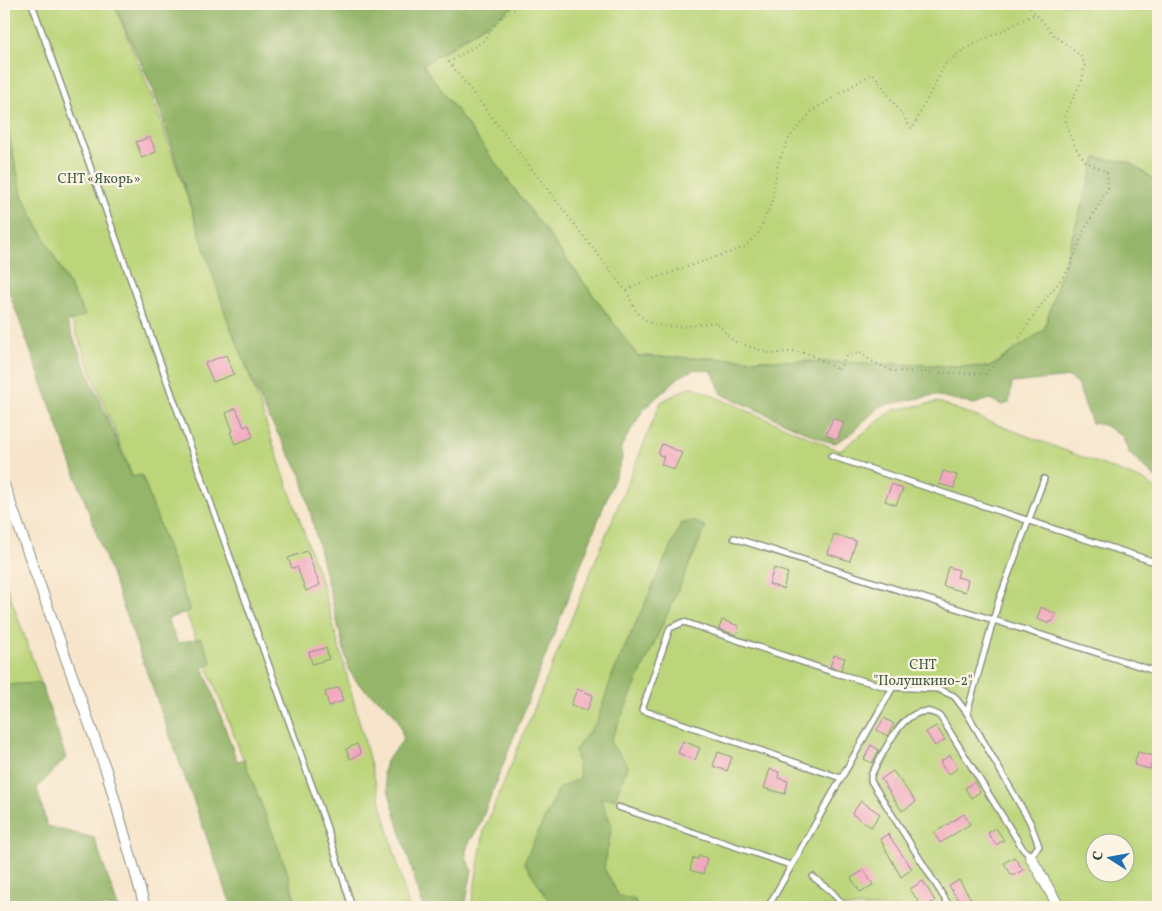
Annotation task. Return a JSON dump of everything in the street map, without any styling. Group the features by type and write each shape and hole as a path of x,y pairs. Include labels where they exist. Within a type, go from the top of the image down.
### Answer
{"street":[{"path":"4,485 107,773 145,907"},
{"path":"1030,856 1059,907"}],"lane":[{"path":"32,4 326,825 352,907"},
{"path":"830,456 1029,519 1158,563"},
{"path":"967,713 999,600 1044,479"},
{"path":"734,538 1158,672"},
{"path":"841,778 642,710 670,628 684,622 805,664 893,687 938,689 954,696 967,713 1036,834 1039,846 1030,856 1023,849 946,722 934,712 921,711 912,715 905,720 895,734 871,775 871,781 950,907"},
{"path":"768,907 790,865 893,687"},
{"path":"618,807 790,865"},
{"path":"813,877 845,907"}],"path":[{"path":"523,4 502,17 482,42 450,62 626,291 638,313 654,325 685,326 716,322 733,341 772,354 793,351 810,354 838,370 847,356 860,352 870,360 892,371 985,374 1017,342 1038,309 1069,269 1084,231 1108,188 1107,172 1086,162 1077,150 1067,129 1065,115 1082,80 1085,64 1080,54 1054,36 1027,4"},
{"path":"626,291 635,285 745,247 759,232 772,202 778,163 789,138 814,110 873,73 912,128 945,64 963,50 1035,14"}],"green space":[{"name":"СНТ «Якорь»","path":"4,4 114,4 153,99 323,587 409,907 297,907 286,868 22,195 9,135 4,122"},
{"path":"114,4 518,4 423,65 638,356 990,367 1044,330 1096,158 1129,162 1158,182 1158,480 1129,453 1122,436 1104,425 1092,423 1078,386 1070,377 1012,383 1009,403 1002,405 990,399 974,404 934,395 880,406 849,435 835,443 823,440 722,394 712,371 695,369 679,377 643,410 621,447 622,459 478,829 468,844 466,853 472,870 465,907 423,907 383,773 386,761 403,740 401,729 389,708 359,684 349,670 301,475 264,409 227,319 154,92"},
{"path":"518,4 1158,4 1158,182 1129,162 1096,158 1044,330 990,367 638,356 423,65"},
{"path":"4,122 9,135 22,195 85,315 67,323 132,477 142,475 190,611 167,619 178,643 201,638 212,664 203,667 237,761 244,760 286,868 297,907 232,907 4,278"},
{"name":"СНТ \"Полушкино-2\"","path":"691,386 840,451 893,410 938,402 1145,481 1158,491 1158,907 471,907 484,830 661,402"},
{"path":"693,521 706,527 610,742 628,765 615,799 600,798 612,825 604,868 619,896 634,899 638,907 553,907 524,862 559,788 580,778 575,750 597,721 613,673 681,524"},
{"path":"4,579 41,683 4,685"},
{"path":"41,683 66,758 37,788 47,826 94,838 118,907 4,907 4,685"}],"building":[{"path":"150,137 156,152 142,158 136,142"},
{"path":"226,355 234,374 213,382 205,363"},
{"path":"236,408 244,427 249,425 253,437 235,444 230,432 233,431 226,413"},
{"path":"833,418 844,423 837,440 826,435"},
{"path":"662,444 682,453 674,470 661,464 664,457 658,454"},
{"path":"943,471 957,475 954,488 939,484"},
{"path":"892,484 903,489 896,505 885,501"},
{"path":"834,534 856,541 850,561 828,554"},
{"path":"307,551 320,585 306,591 297,567 292,568 288,558"},
{"path":"948,567 959,570 957,577 968,580 965,592 943,586"},
{"path":"774,568 788,573 783,589 769,584"},
{"path":"1041,607 1056,614 1049,624 1037,619"},
{"path":"722,620 739,626 736,635 719,629"},
{"path":"326,648 329,659 312,664 309,652"},
{"path":"834,655 845,658 841,670 830,667"},
{"path":"339,687 343,701 329,706 325,692"},
{"path":"577,689 593,695 587,711 571,705"},
{"path":"884,718 894,724 887,736 877,730"},
{"path":"936,726 945,740 935,746 926,732"},
{"path":"683,741 700,748 695,760 678,753"},
{"path":"357,744 361,754 350,759 346,749"},
{"path":"871,745 879,750 872,763 864,759"},
{"path":"718,752 732,757 727,771 713,766"},
{"path":"1138,752 1154,756 1150,769 1134,765"},
{"path":"950,755 958,768 948,775 940,762"},
{"path":"770,769 779,772 778,778 788,781 785,794 764,788"},
{"path":"893,771 916,802 902,811 881,779"},
{"path":"974,782 980,792 971,798 965,788"},
{"path":"861,801 880,814 871,827 852,814"},
{"path":"964,814 970,824 940,843 934,833"},
{"path":"996,828 1004,840 996,845 988,833"},
{"path":"888,834 912,869 901,877 880,839"},
{"path":"699,855 707,858 703,874 690,870 693,858 698,859"},
{"path":"1014,857 1023,870 1012,876 1004,863"},
{"path":"864,870 873,885 860,892 851,878"},
{"path":"959,880 976,907 963,907 949,886"},
{"path":"923,881 935,901 922,907 910,889"}]}
